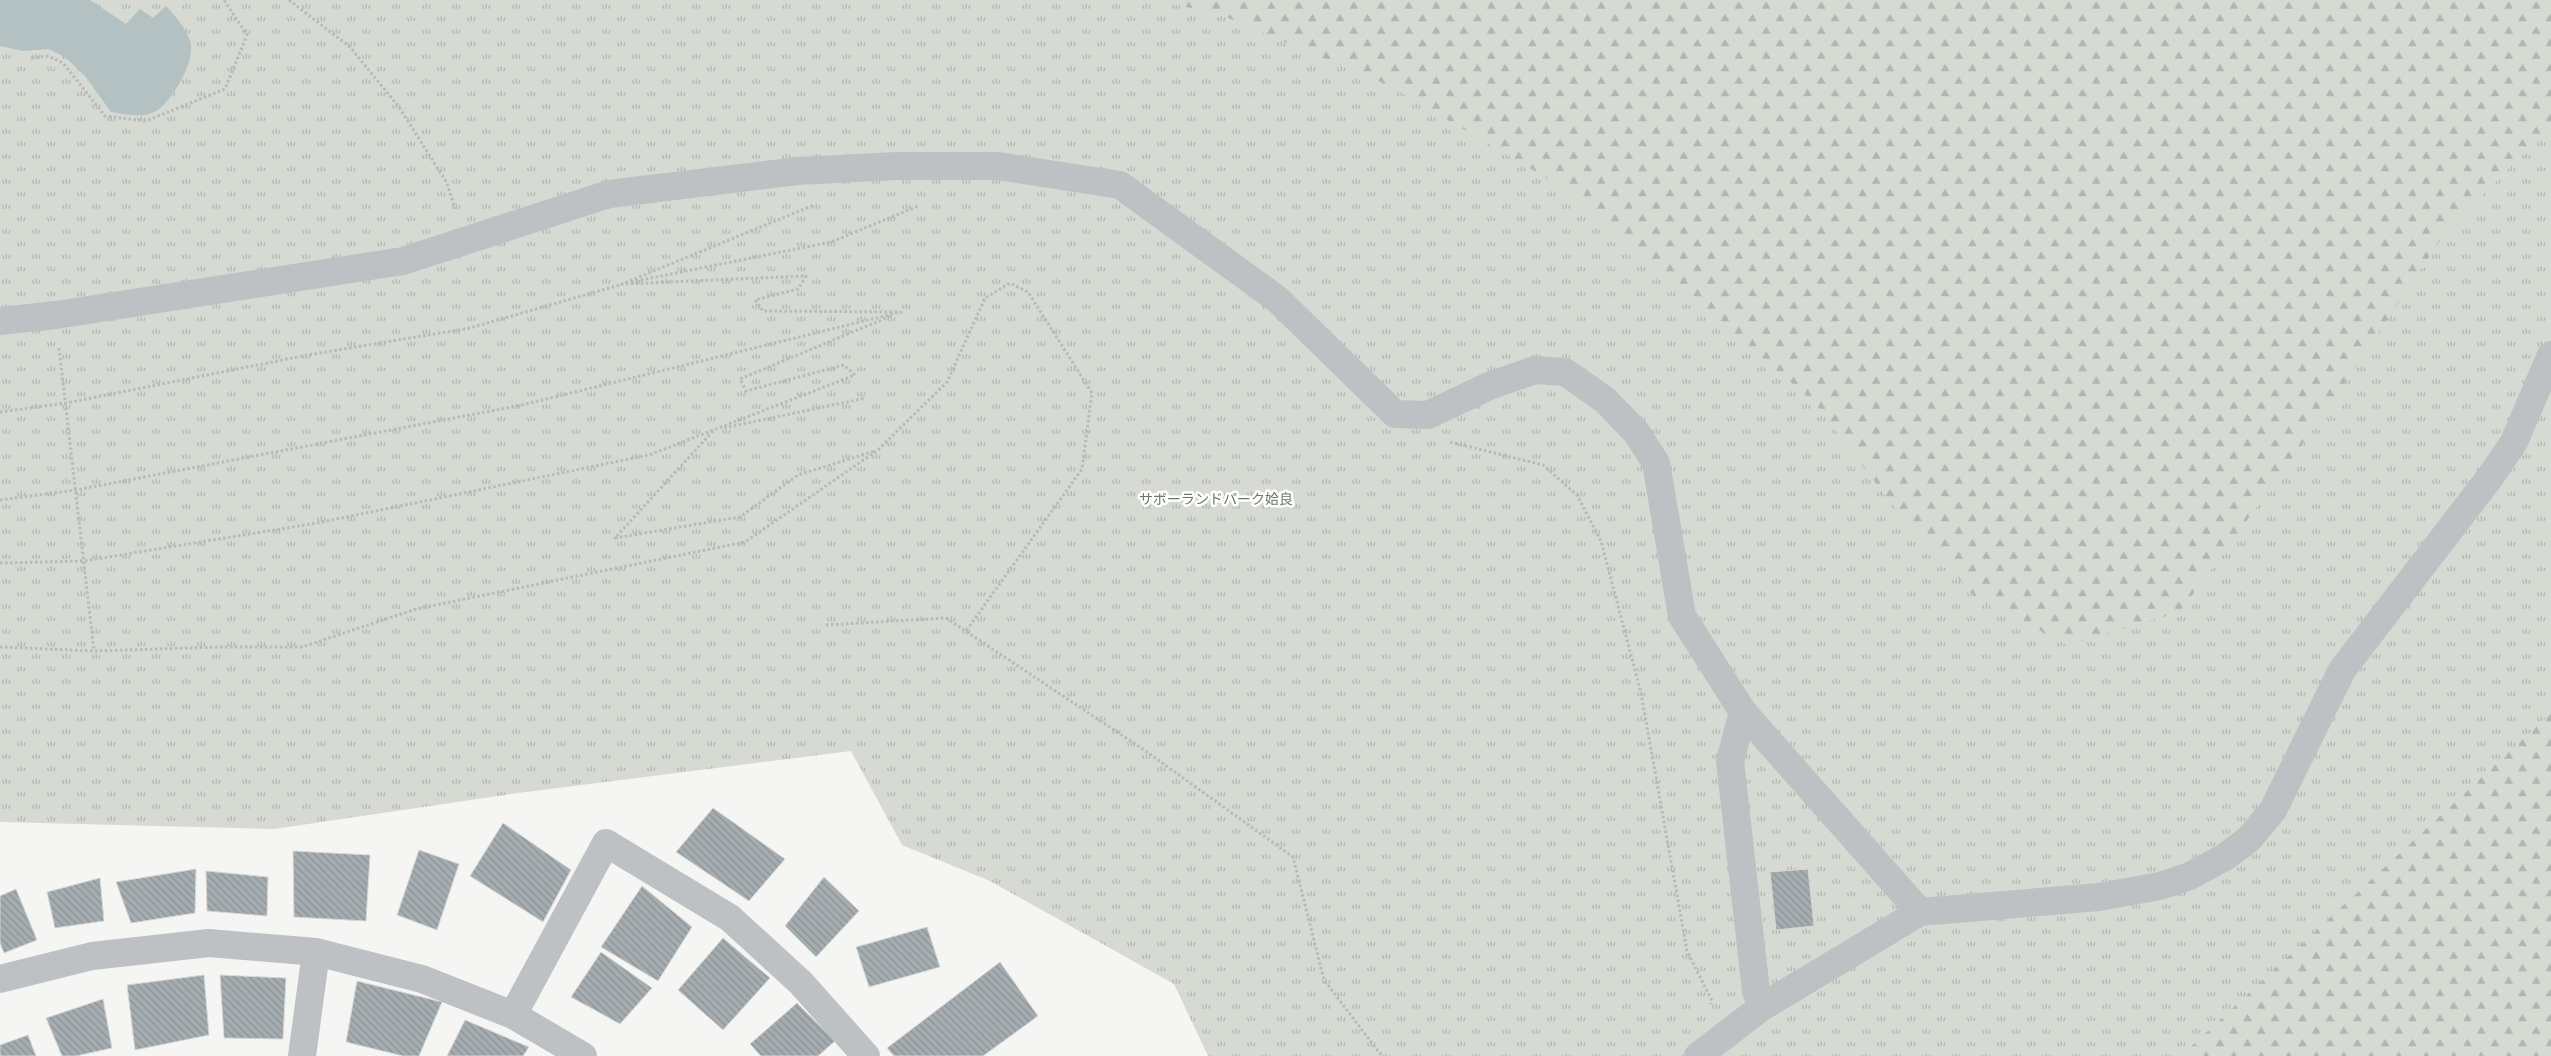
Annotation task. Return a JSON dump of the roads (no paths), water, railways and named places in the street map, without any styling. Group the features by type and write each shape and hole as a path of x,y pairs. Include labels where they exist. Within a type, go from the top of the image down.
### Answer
{"street":[{"path":"0,321 56,315 403,261 609,194 797,171 897,166 998,166 1120,185 1278,298 1395,414 1428,415 1489,386 1535,370 1565,372 1605,400 1636,432 1656,463 1682,616 1743,712 1920,912"},
{"path":"1698,1056 1762,1007 1920,912 2099,897 2160,886 2224,857 2249,838 2273,810 2342,670 2491,476 2514,442 2551,355"},
{"path":"1743,712 1730,761 1756,991 1762,1007"},
{"path":"513,1015 606,843 730,918 801,983 866,1056"},
{"path":"0,979 92,956 209,943 316,952 422,979 513,1015 583,1056"},
{"path":"302,1056 316,952"}],"park label":[{"name":"サボーランドパーク姶良","path":"1216,499"}]}
